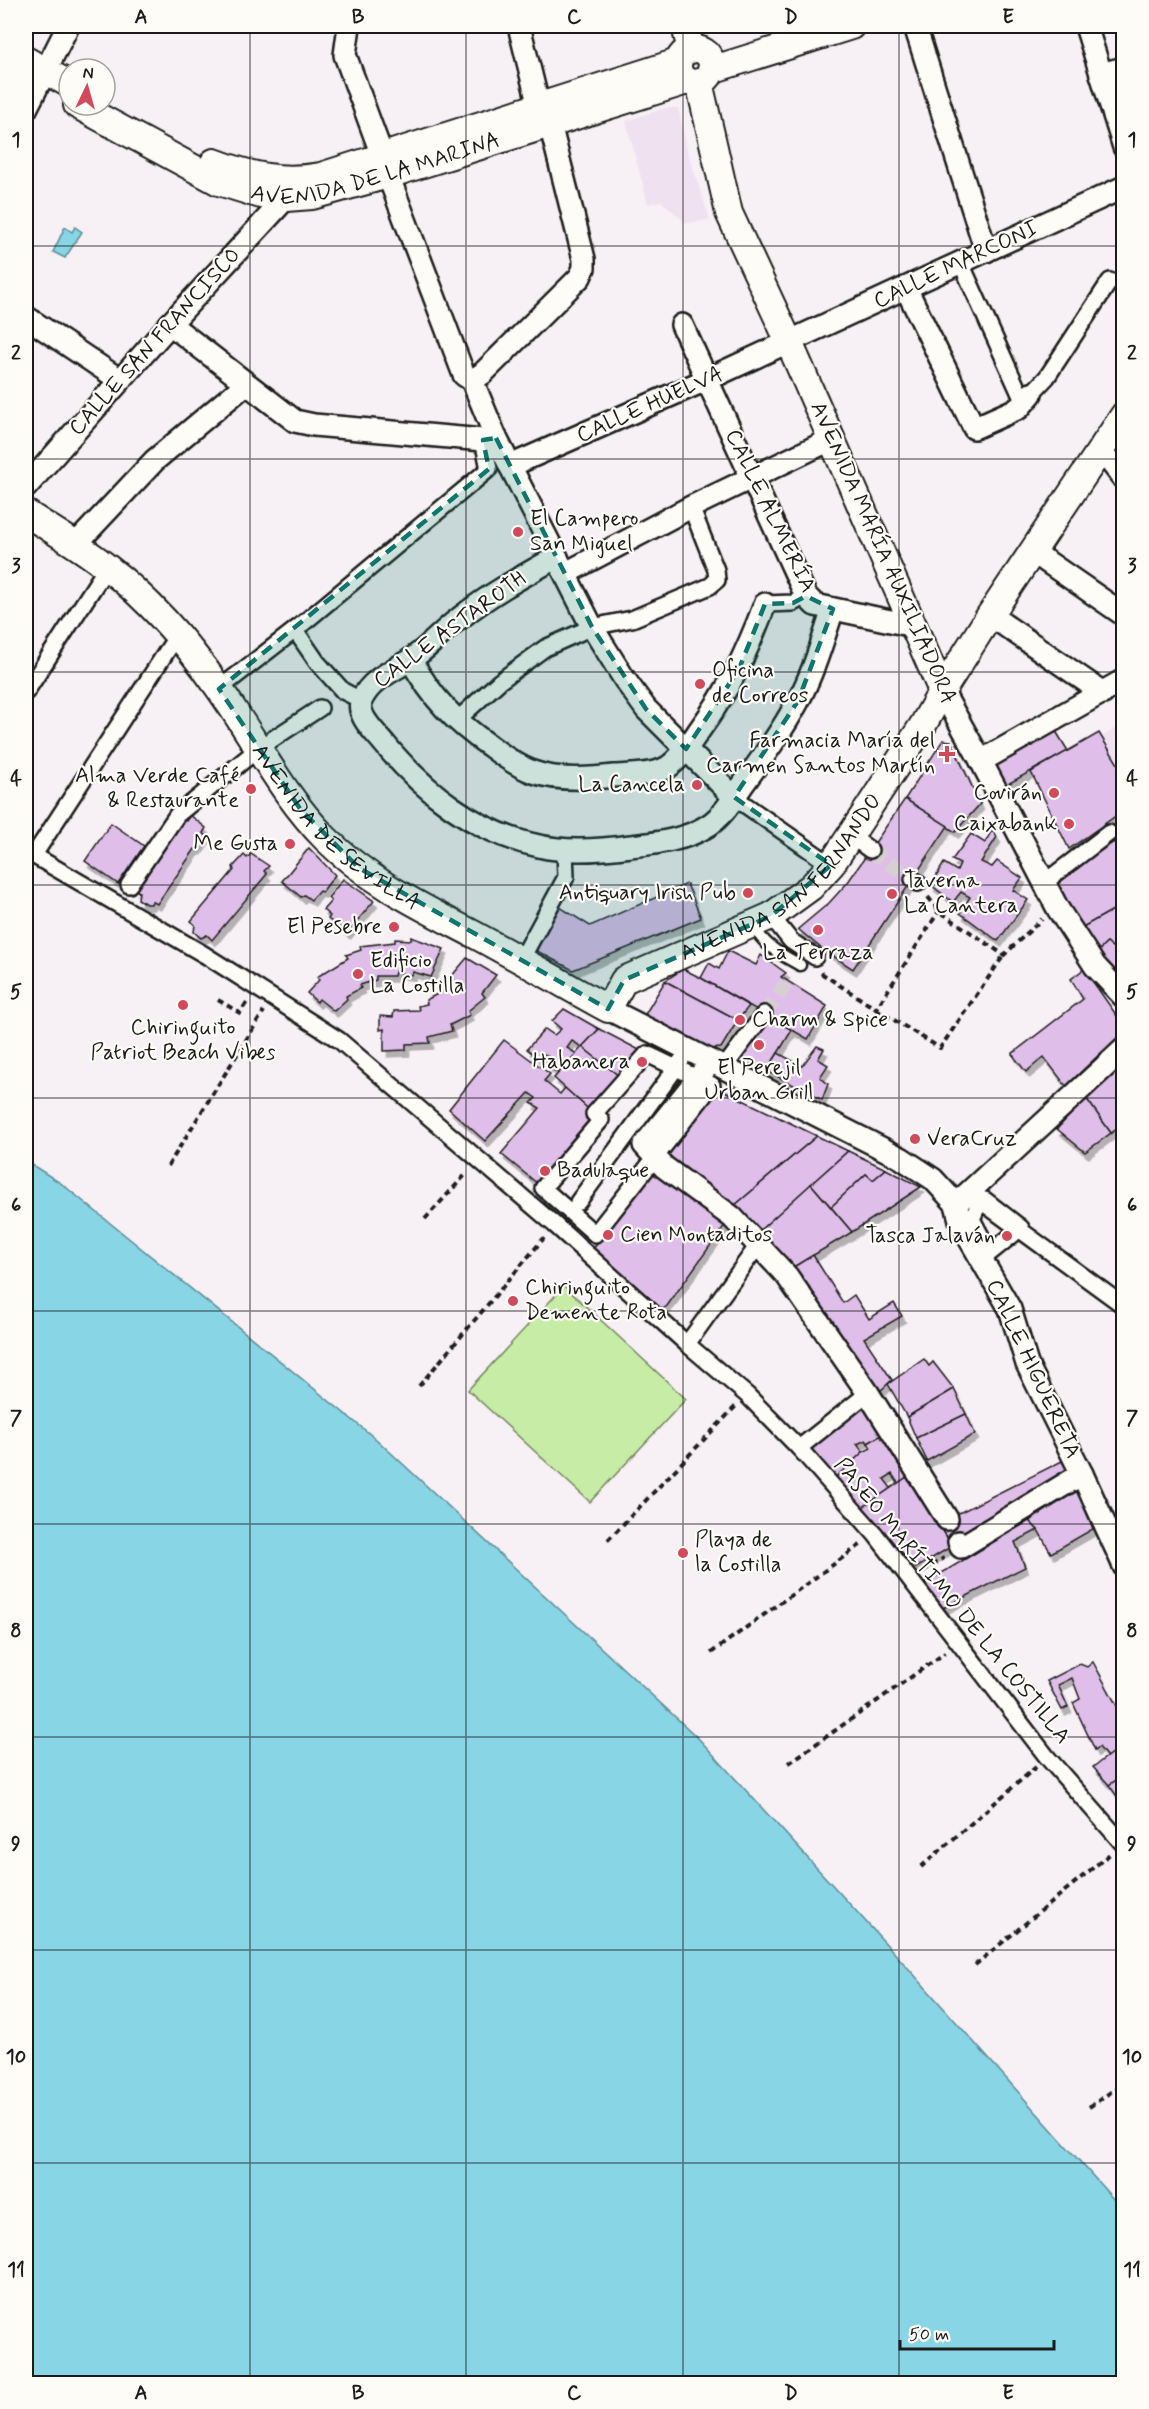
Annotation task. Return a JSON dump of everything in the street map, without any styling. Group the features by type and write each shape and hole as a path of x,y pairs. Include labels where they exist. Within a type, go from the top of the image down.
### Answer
{"street":[{"path":"26,110 34,73 68,26"},
{"path":"219,689 294,631 489,469 490,439 472,380 464,375 345,55 349,26"},
{"path":"472,380 482,374 580,277 584,268 584,259 519,26"},
{"name":"AVENIDA DE LA MARINA","path":"99,117 240,191 286,198 312,196 386,167 545,116 794,26"},
{"name":"AVENIDA DE LA MARINA","path":"694,61 851,26"},
{"path":"915,26 986,251"},
{"path":"1086,26 1124,147"},
{"name":"AVENIDA MARÍA AUXILIADORA","path":"694,61 729,213 789,342 942,691 1058,909 1095,966 1124,997"},
{"path":"1101,74 1124,68"},
{"path":"34,73 57,80"},
{"path":"34,73 57,91"},
{"name":"AVENIDA DE LA MARINA","path":"117,110 211,161 244,173 298,180 386,167"},
{"name":"CALLE MARCONI","path":"789,342 1124,187"},
{"name":"CALLE SAN FRANCISCO","path":"26,487 170,324 286,198"},
{"path":"961,263 1027,398"},
{"path":"906,288 974,428 1018,408 1047,377 1110,281"},
{"path":"26,317 120,380"},
{"path":"170,324 295,422 490,439 510,466 592,627 646,709 734,796 831,865"},
{"name":"CALLE ALMERÍA","path":"682,325 806,596 815,604 914,626"},
{"name":"CALLE HUELVA","path":"510,466 708,380 789,342"},
{"path":"75,545 155,460 246,384"},
{"name":"AVENIDA SAN FERNANDO","path":"608,1010 624,981 762,921 811,886 831,865 861,843 942,691 1124,415"},
{"name":"CALLE ASTAROTH","path":"832,439 691,507 561,565 501,587 458,619 411,660 391,670 372,685 361,700 361,712 368,724 403,766 438,797 477,824 511,838 542,847 613,849 655,844 692,835 712,823 734,796 773,744 798,701 818,656 833,609"},
{"path":"1098,453 1111,462 1124,479"},
{"path":"456,721 500,681 545,648 592,627 632,619 710,586 717,580 716,570 691,507"},
{"name":"AVENIDA DE SEVILLA","path":"26,513 107,567 152,606 178,634 219,689 307,817 325,838 359,868 399,894 608,1010 683,1059 710,1070"},
{"path":"1033,552 1124,615"},
{"path":"26,692 107,567"},
{"path":"411,660 440,705 456,721 510,760 534,772 563,778 646,773 668,767 686,749 718,704 739,669 765,604 793,603 806,596"},
{"path":"990,615 1103,693"},
{"path":"294,631 343,691 361,700"},
{"path":"30,853 178,634"},
{"path":"981,761 1124,680"},
{"path":"129,885 177,815 259,748 320,708"},
{"path":"1045,882 1109,833"},
{"path":"521,960 566,877 565,849"},
{"name":"PASEO MARÍTIMO DE LA COSTILLA","path":"30,853 205,955 339,1040 555,1225 747,1395 799,1448 875,1534 1047,1756 1123,1844"},
{"path":"762,921 815,957"},
{"path":"764,1014 710,1070 644,1145 664,1167 732,1217 787,1276 868,1394 947,1519"},
{"path":"956,1204 978,1195 1124,1048"},
{"path":"578,1202 683,1059 647,1054 594,1114 601,1120 543,1188 595,1234 655,1157"},
{"name":"CALLE HIGUERETA","path":"710,1070 901,1158 933,1179 956,1204 961,1224 1010,1309 1027,1364 1082,1474 1124,1566"},
{"path":"978,1195 1020,1230 1124,1306"},
{"path":"978,1195 977,1208 972,1219 990,1253 1020,1230"},
{"path":"687,1344 759,1244"},
{"path":"799,1448 868,1394"},
{"path":"958,1547 1082,1474"}],"lane":[{"path":"762,921 761,939 769,947 800,966"}],"path":[{"path":"915,881 939,911 1004,955"},
{"path":"815,957 812,967 940,1048 1004,955 1046,916 1058,909"},
{"path":"876,1009 939,911"},
{"path":"218,1000 240,1013 249,998"},
{"path":"168,1166 266,1008 258,1003"},
{"path":"425,1219 480,1160"},
{"path":"418,1386 555,1225"},
{"path":"608,1540 747,1395"},
{"path":"711,1653 875,1534"},
{"path":"909,1580 958,1547"},
{"path":"789,1763 958,1644"},
{"path":"921,1867 1047,1756"},
{"path":"975,1965 1123,1844"},
{"path":"1089,2107 1124,2083"}],"highlighted area":[{"path":"496,438 592,627 646,709 686,749 739,669 765,604 793,603 806,596 833,609 798,701 734,797 831,865 771,916 624,980 608,1009 359,868 301,810 219,689 489,469 483,440"}],"shaded area":[{"path":"665,108 678,108 688,153 710,220 686,223 661,201 648,204 626,121"},
{"path":"1123,724 1123,773 1103,736"}],"green space":[{"path":"564,1286 686,1399 590,1502 468,1390"}],"water":[{"path":"65,227 72,232 75,227 82,232 65,258 53,252"},
{"path":"26,1161 62,1184 376,1439 699,1739 909,1969 1123,2210 1123,2383 26,2383"}],"building":[{"path":"1054,728 1068,751 1006,785 993,760"},
{"path":"1099,733 1124,774 1124,810 1069,849 1031,772"},
{"path":"943,740 951,741 980,804 955,832 905,799"},
{"path":"905,799 948,826 853,969 822,949 798,929 829,903 848,882"},
{"path":"190,815 206,828 203,833 207,836 198,849 195,849 157,904 152,901 151,904 146,904 138,899 139,892 134,889 182,818 186,821"},
{"path":"111,823 144,846 118,884 85,861"},
{"path":"992,830 997,837 981,862 992,867 997,861 1022,878 1013,890 1028,900 998,941 960,913 970,897 961,892 953,902 931,885 944,863 957,871 960,864 952,860 971,834 985,843"},
{"path":"1114,842 1124,854 1124,904 1081,928 1055,880"},
{"path":"309,848 335,875 322,892 319,891 311,900 304,895 301,897 282,881"},
{"path":"251,854 269,866 264,871 267,874 212,940 207,935 201,938 194,932 195,925 191,921 234,870 233,867 244,855 247,858"},
{"path":"343,879 374,901 347,933 328,919 330,916 323,910 331,901 328,898"},
{"path":"687,884 701,918 573,970 535,950 560,907 590,926"},
{"path":"1124,904 1124,914 1121,916 1124,919 1124,937 1112,947 1107,943 1097,952 1081,928"},
{"name":"Edificio La Costilla","path":"411,937 444,949 431,977 413,972 412,975 395,972 394,976 376,976 376,980 360,985 361,988 346,996 347,999 334,1011 319,999 317,1002 307,993 319,980 317,977 348,958 346,955 361,950 360,946 395,942 395,939 411,940"},
{"path":"1124,937 1124,982 1097,952 1107,943 1112,947"},
{"path":"728,951 756,965 761,955 786,973 781,977 827,1006 808,1039 701,978 709,963 719,969"},
{"name":"Edificio La Costilla","path":"467,958 496,975 482,993 485,997 468,1011 470,1015 450,1025 452,1031 429,1037 430,1043 406,1044 406,1050 384,1051 384,1029 380,1030 380,1016 393,1017 394,1011 419,1010 418,1006 427,1004 426,1000 447,989 446,985 452,980 450,978"},
{"path":"683,969 749,1006 738,1020 665,981"},
{"path":"1084,969 1124,1026 1124,1031 1066,1086 1044,1057 1026,1072 1012,1054 1083,999 1071,979"},
{"path":"665,981 738,1020 721,1048 709,1049 644,1016"},
{"path":"564,1009 599,1029 582,1047 572,1041 567,1048 577,1054 559,1074 546,1064 549,1057 542,1053 538,1058 527,1049 545,1029 554,1035 561,1029 552,1021"},
{"path":"769,1017 792,1030 767,1071 740,1057"},
{"path":"599,1029 647,1054 624,1080 582,1047"},
{"path":"504,1040 550,1074 544,1081 560,1094 565,1088 601,1120 543,1188 501,1154 540,1108 531,1103 536,1098 529,1093 485,1141 449,1109"},
{"path":"817,1046 824,1049 818,1059 828,1065 820,1077 828,1084 822,1100 767,1071 778,1053 802,1066"},
{"path":"582,1047 624,1080 594,1114 554,1078"},
{"path":"1124,1061 1124,1124 1111,1133 1086,1098"},
{"path":"712,1085 817,1136 734,1206 659,1151"},
{"path":"1086,1098 1111,1133 1085,1152 1057,1129"},
{"path":"817,1136 848,1151 758,1232 734,1206"},
{"path":"848,1151 886,1169 873,1180 866,1174 831,1207 811,1184"},
{"path":"653,1168 725,1225 667,1306 659,1312 593,1248 597,1244 595,1234"},
{"path":"886,1169 921,1187 852,1232 831,1207 866,1174 873,1180"},
{"path":"811,1184 852,1232 792,1268 758,1232"},
{"path":"813,1255 843,1303 854,1295 869,1319 894,1303 902,1316 864,1338 892,1380 879,1392 792,1268"},
{"path":"924,1359 929,1366 933,1362 954,1389 907,1417 888,1384"},
{"path":"954,1389 966,1414 916,1438 907,1417"},
{"path":"865,1403 885,1433 868,1443 866,1440 857,1444 863,1452 835,1478 805,1446"},
{"path":"966,1414 975,1434 927,1461 916,1438"},
{"path":"885,1433 910,1475 898,1483 892,1474 884,1479 891,1488 862,1508 835,1478 863,1452 871,1448 868,1443"},
{"path":"1062,1461 1069,1474 952,1546 939,1523"},
{"path":"910,1475 952,1546 916,1568 862,1508"},
{"path":"1078,1490 1093,1529 1051,1553 1038,1530 1029,1521"},
{"path":"1029,1521 1038,1530 1015,1542 1025,1567 941,1609 925,1583"},
{"path":"1093,1662 1124,1719 1124,1744 1107,1757 1099,1747 1095,1750 1073,1703 1080,1699 1072,1678 1058,1685 1068,1707 1062,1710 1047,1681 1080,1664 1087,1667"},
{"path":"1124,1744 1124,1775 1109,1785 1093,1767"},
{"path":"1124,1775 1124,1806 1109,1785"}],"tunnel":[{"path":"870,850 913,879"},
{"path":"764,1014 788,982"}],"place":[{"name":"El Campero San Miguel","path":"518,532"},
{"name":"Oficina de Correos","path":"700,684"},
{"name":"Farmacia María del Carmen Santos Martín","path":"947,754"},
{"name":"La Cancela","path":"697,785"},
{"name":"Alma Verde Café & Restaurante","path":"251,789"},
{"name":"Covirán","path":"1054,793"},
{"name":"Caixabank","path":"1069,824"},
{"name":"Me Gusta","path":"290,844"},
{"name":"Antiquary Irish Pub","path":"748,893"},
{"name":"Taverna La Cantera","path":"892,894"},
{"name":"El Pesebre","path":"394,927"},
{"name":"La Terraza","path":"818,930"},
{"name":"Edificio La Costilla","path":"358,974"},
{"name":"Chiringuito Patriot Beach Vibes","path":"183,1005"},
{"name":"Charm & Spice","path":"740,1020"},
{"name":"El Perejil Urban Grill","path":"759,1045"},
{"name":"Habanera","path":"642,1062"},
{"name":"VeraCruz","path":"915,1139"},
{"name":"Badulaque","path":"545,1171"},
{"name":"Cien Montaditos","path":"608,1235"},
{"name":"Tasca Jalaván","path":"1007,1236"},
{"name":"Chiringuito Demente Rota","path":"513,1301"},
{"name":"Playa de la Costilla","path":"683,1553"}]}
